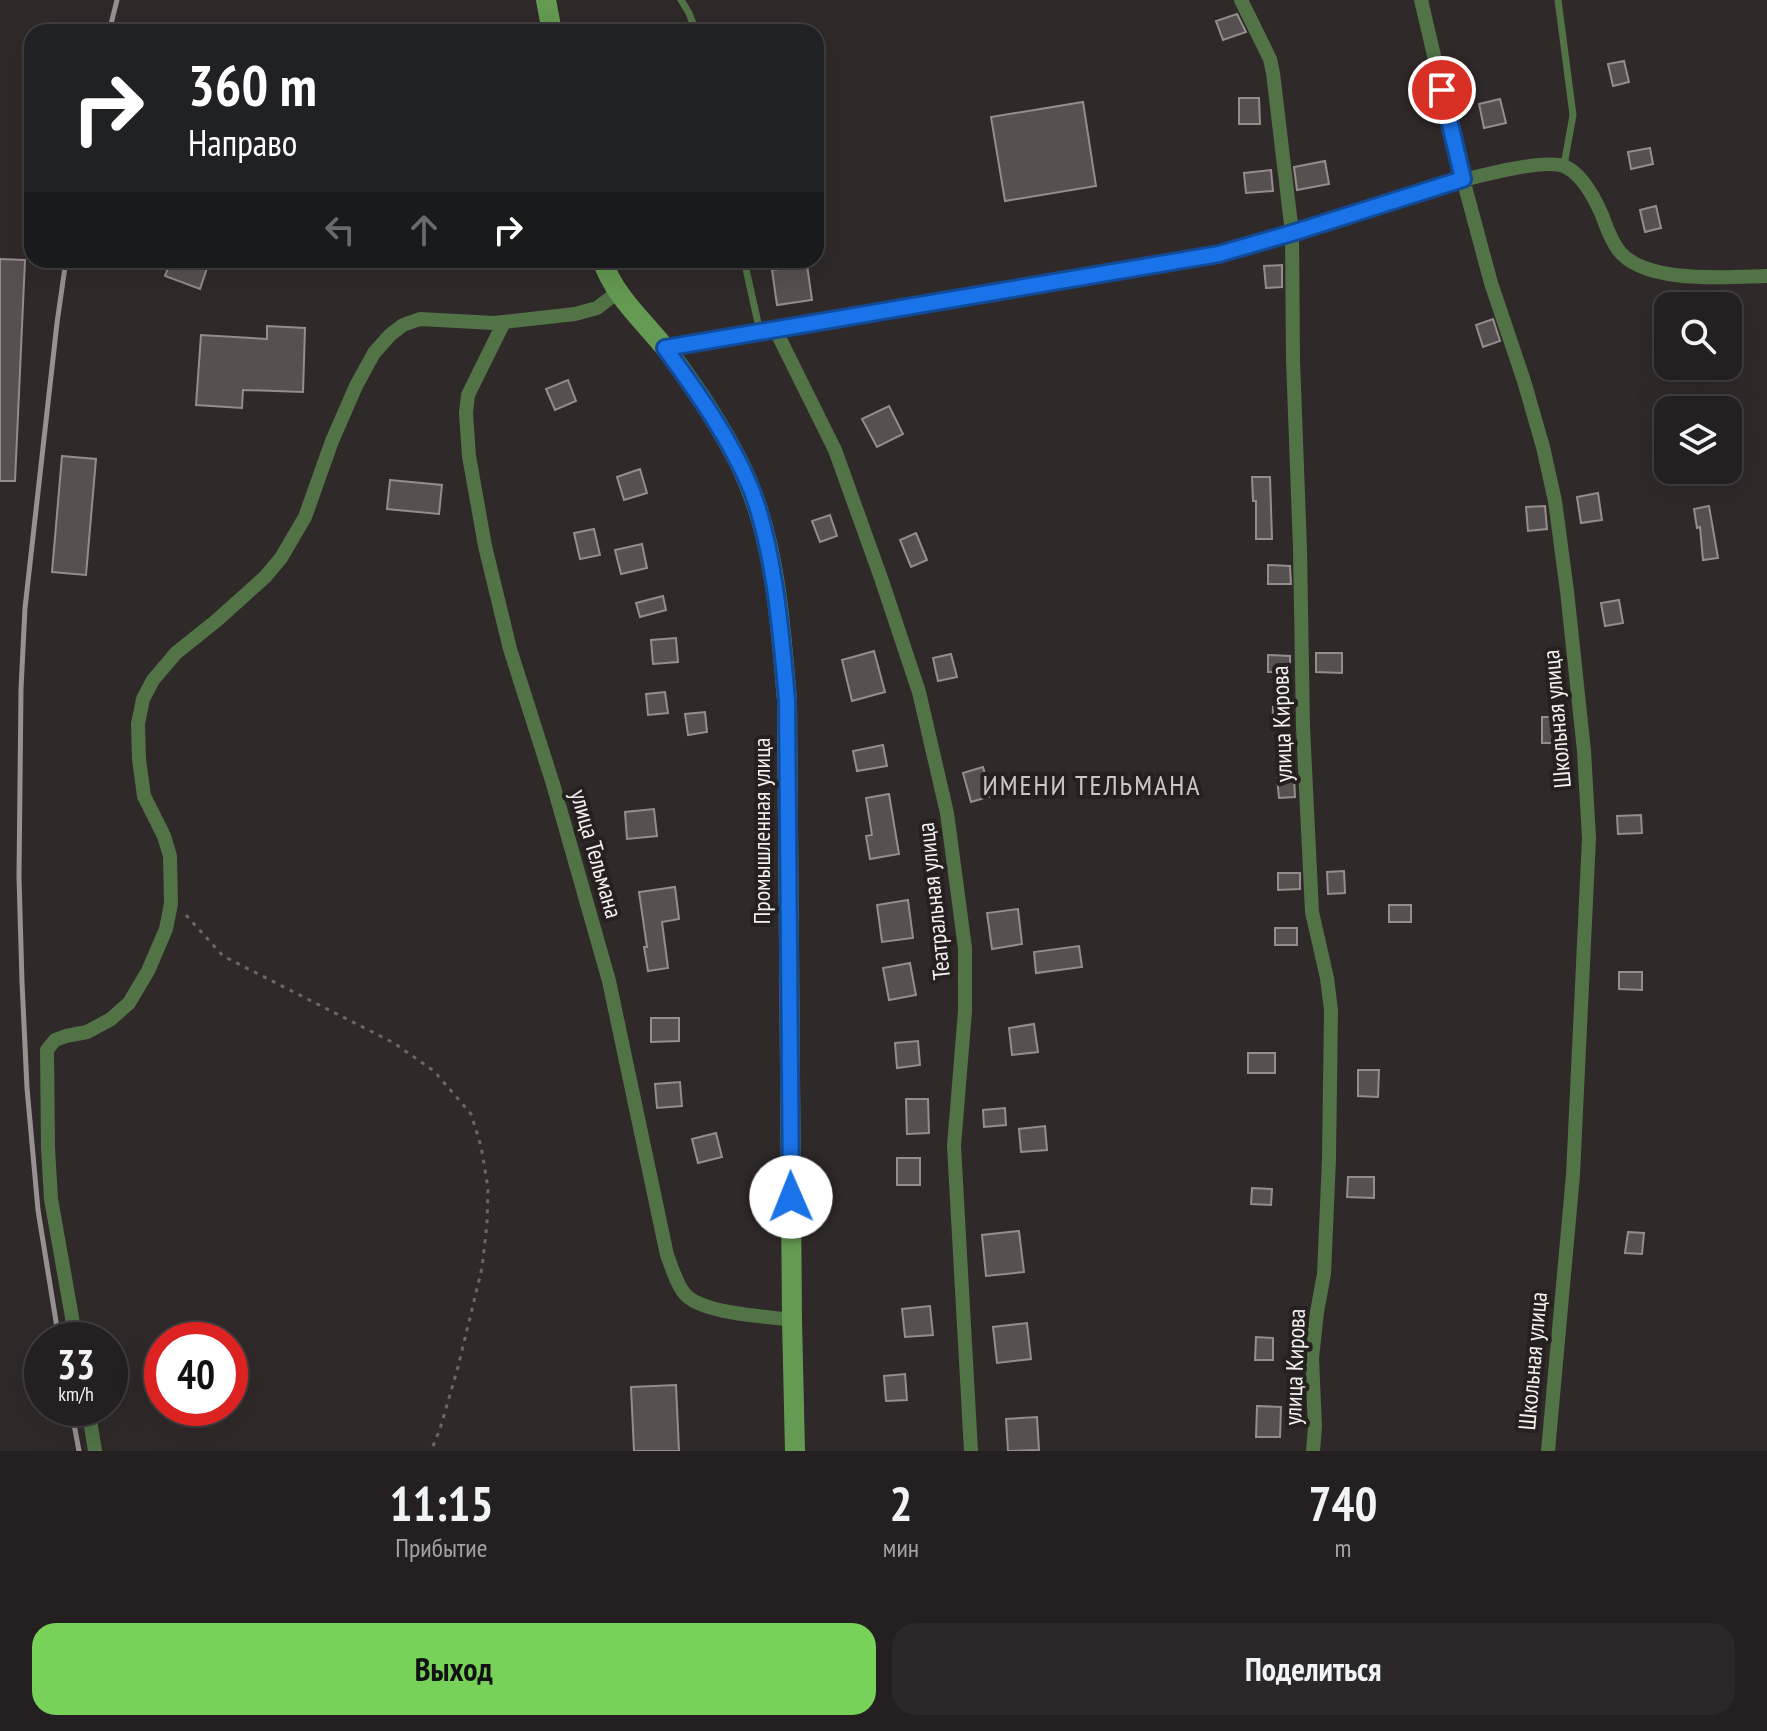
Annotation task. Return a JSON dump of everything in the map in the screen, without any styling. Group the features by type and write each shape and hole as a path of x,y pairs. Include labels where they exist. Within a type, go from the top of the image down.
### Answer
{"street":[{"path":"546,0 550,24"},
{"name":"улица Кирова","path":"1241,0 1270,59 1292,233 1307,820 1312,912 1331,1010 1324,1274 1312,1358 1313,1451"},
{"name":"Школьная улица","path":"1421,0 1463,179 1491,283 1543,447 1555,501 1584,751 1589,838 1573,1175 1548,1451"},
{"path":"665,348 1219,254 1463,179 1534,165 1564,165 1576,174 1599,208 1617,249 1629,261 1673,276 1767,276"},
{"name":"Промышленная улица","path":"606,268 618,292 637,319 665,348 731,447 751,490 766,541 779,621 787,700 795,1451"},
{"path":"73,1322 51,1199 47,1050 55,1040 87,1032 111,1019 129,1003 148,971 166,929 171,904 170,856 164,836 144,796 139,759 138,724 143,699 153,680 176,653 265,577 281,558 305,517 332,441 356,386 374,353 390,335 403,325 420,319 504,322 575,314 597,308 618,292"},
{"name":"улица Тельмана","path":"504,322 468,395 466,413 471,471 510,649 553,784 609,981 667,1255 684,1294 697,1305 792,1320"},
{"name":"Театральная улица","path":"768,330 835,450 919,692 947,813 965,948 965,1011 954,1146 971,1451"},
{"path":"91,1426 95,1451"}],"lane":[{"path":"681,0 693,24"},
{"path":"1558,0 1573,115 1564,165"},
{"path":"747,268 768,330"}],"path":[{"path":"171,904 223,956 394,1043 434,1071 471,1114 481,1146 488,1188 484,1254 458,1367 431,1451"}],"building":[{"path":"1237,14 1246,32 1223,40 1216,21"},
{"path":"1624,61 1629,82 1613,86 1608,64"},
{"path":"1239,98 1259,98 1260,124 1239,124"},
{"path":"1500,99 1506,123 1484,128 1479,104"},
{"path":"1083,102 1096,186 1005,201 991,117"},
{"path":"1650,148 1653,164 1631,169 1628,152"},
{"path":"1325,161 1329,184 1297,190 1294,167"},
{"path":"1271,170 1273,191 1246,193 1244,173"},
{"path":"1656,206 1661,228 1645,232 1640,210"},
{"path":"0,259 24,260 15,481 0,481"},
{"path":"1282,265 1282,287 1266,288 1264,266"},
{"path":"168,268 207,268 200,289 165,276"},
{"path":"807,268 812,300 777,305 772,270"},
{"path":"1493,319 1500,341 1483,347 1476,325"},
{"path":"267,326 305,328 303,392 243,390 242,408 196,405 201,335 267,339"},
{"path":"568,380 576,401 555,410 546,389"},
{"path":"889,406 903,434 877,447 862,419"},
{"path":"62,456 96,459 86,575 52,572"},
{"path":"640,469 647,493 624,500 617,477"},
{"path":"1252,477 1270,477 1272,539 1256,539 1256,501 1253,501"},
{"path":"390,480 442,485 439,514 387,509"},
{"path":"1598,493 1602,520 1581,523 1577,497"},
{"path":"1545,506 1547,529 1528,531 1526,507"},
{"path":"1709,506 1718,558 1703,560 1700,527 1697,528 1694,509"},
{"path":"830,515 837,536 820,542 812,521"},
{"path":"594,529 600,555 580,559 574,533"},
{"path":"916,533 927,560 911,567 900,540"},
{"path":"642,544 647,568 621,574 615,550"},
{"path":"1268,565 1290,566 1291,584 1268,584"},
{"path":"663,596 666,610 640,617 636,603"},
{"path":"1619,600 1623,623 1605,626 1601,603"},
{"path":"676,638 678,662 653,664 651,640"},
{"path":"874,651 885,692 852,701 842,660"},
{"path":"1316,653 1342,653 1342,673 1316,672"},
{"path":"951,654 957,677 938,681 933,658"},
{"path":"1268,655 1290,656 1290,672 1268,672"},
{"path":"665,692 668,713 648,715 646,694"},
{"path":"1273,707 1289,707 1289,729 1272,729"},
{"path":"705,712 707,732 688,735 685,714"},
{"path":"1542,717 1563,717 1562,743 1542,743"},
{"path":"883,745 887,766 857,771 853,751"},
{"path":"983,767 991,796 971,802 963,773"},
{"path":"1294,776 1295,797 1279,798 1277,777"},
{"path":"889,794 899,854 870,859 866,836 872,835 866,798"},
{"path":"654,809 657,836 627,839 625,812"},
{"path":"1641,815 1642,833 1618,834 1617,816"},
{"path":"1344,871 1345,893 1328,894 1327,872"},
{"path":"1278,873 1300,873 1300,889 1278,890"},
{"path":"675,887 679,919 662,922 668,968 648,971 639,892"},
{"path":"908,900 913,938 882,942 877,905"},
{"path":"1389,905 1411,905 1411,922 1389,922"},
{"path":"1018,909 1022,944 992,949 987,913"},
{"path":"1275,928 1297,928 1297,945 1275,945"},
{"path":"1079,946 1082,967 1036,973 1034,952"},
{"path":"910,963 916,995 889,1000 883,968"},
{"path":"1619,972 1642,972 1642,990 1619,989"},
{"path":"651,1018 679,1018 679,1041 651,1042"},
{"path":"1034,1024 1038,1052 1012,1055 1009,1028"},
{"path":"918,1041 920,1065 897,1068 895,1043"},
{"path":"1248,1053 1275,1053 1275,1073 1248,1073"},
{"path":"1358,1070 1379,1070 1378,1097 1358,1096"},
{"path":"680,1082 682,1106 657,1108 655,1084"},
{"path":"906,1099 928,1099 929,1133 907,1134"},
{"path":"1005,1108 1006,1125 984,1127 983,1110"},
{"path":"1045,1126 1047,1150 1021,1152 1019,1129"},
{"path":"716,1133 722,1157 698,1163 692,1139"},
{"path":"897,1158 920,1158 920,1185 897,1185"},
{"path":"1348,1177 1374,1177 1374,1198 1347,1197"},
{"path":"1252,1188 1272,1189 1271,1205 1251,1204"},
{"path":"1019,1231 1024,1272 986,1276 982,1235"},
{"path":"1628,1232 1644,1233 1642,1254 1625,1253"},
{"path":"930,1306 933,1335 905,1337 902,1309"},
{"path":"1027,1323 1031,1359 997,1363 993,1327"},
{"path":"1256,1337 1273,1338 1273,1360 1255,1360"},
{"path":"905,1374 907,1400 886,1401 884,1376"},
{"path":"676,1385 679,1451 634,1451 631,1387"},
{"path":"1257,1406 1281,1407 1280,1437 1256,1437"},
{"path":"1037,1417 1039,1450 1008,1451 1006,1419"}],"railway":[{"path":"111,24 117,0"},
{"path":"56,1322 38,1210 27,1088 19,877 25,608 65,268"},
{"path":"74,1426 79,1451"}],"district":[{"name":"ИМЕНИ ТЕЛЬМАНА","path":"1092,785"}],"route":[{"path":"791,1197 787,700 779,621 766,541 751,490 731,447 665,348 1219,254 1463,179 1442,90"}]}
